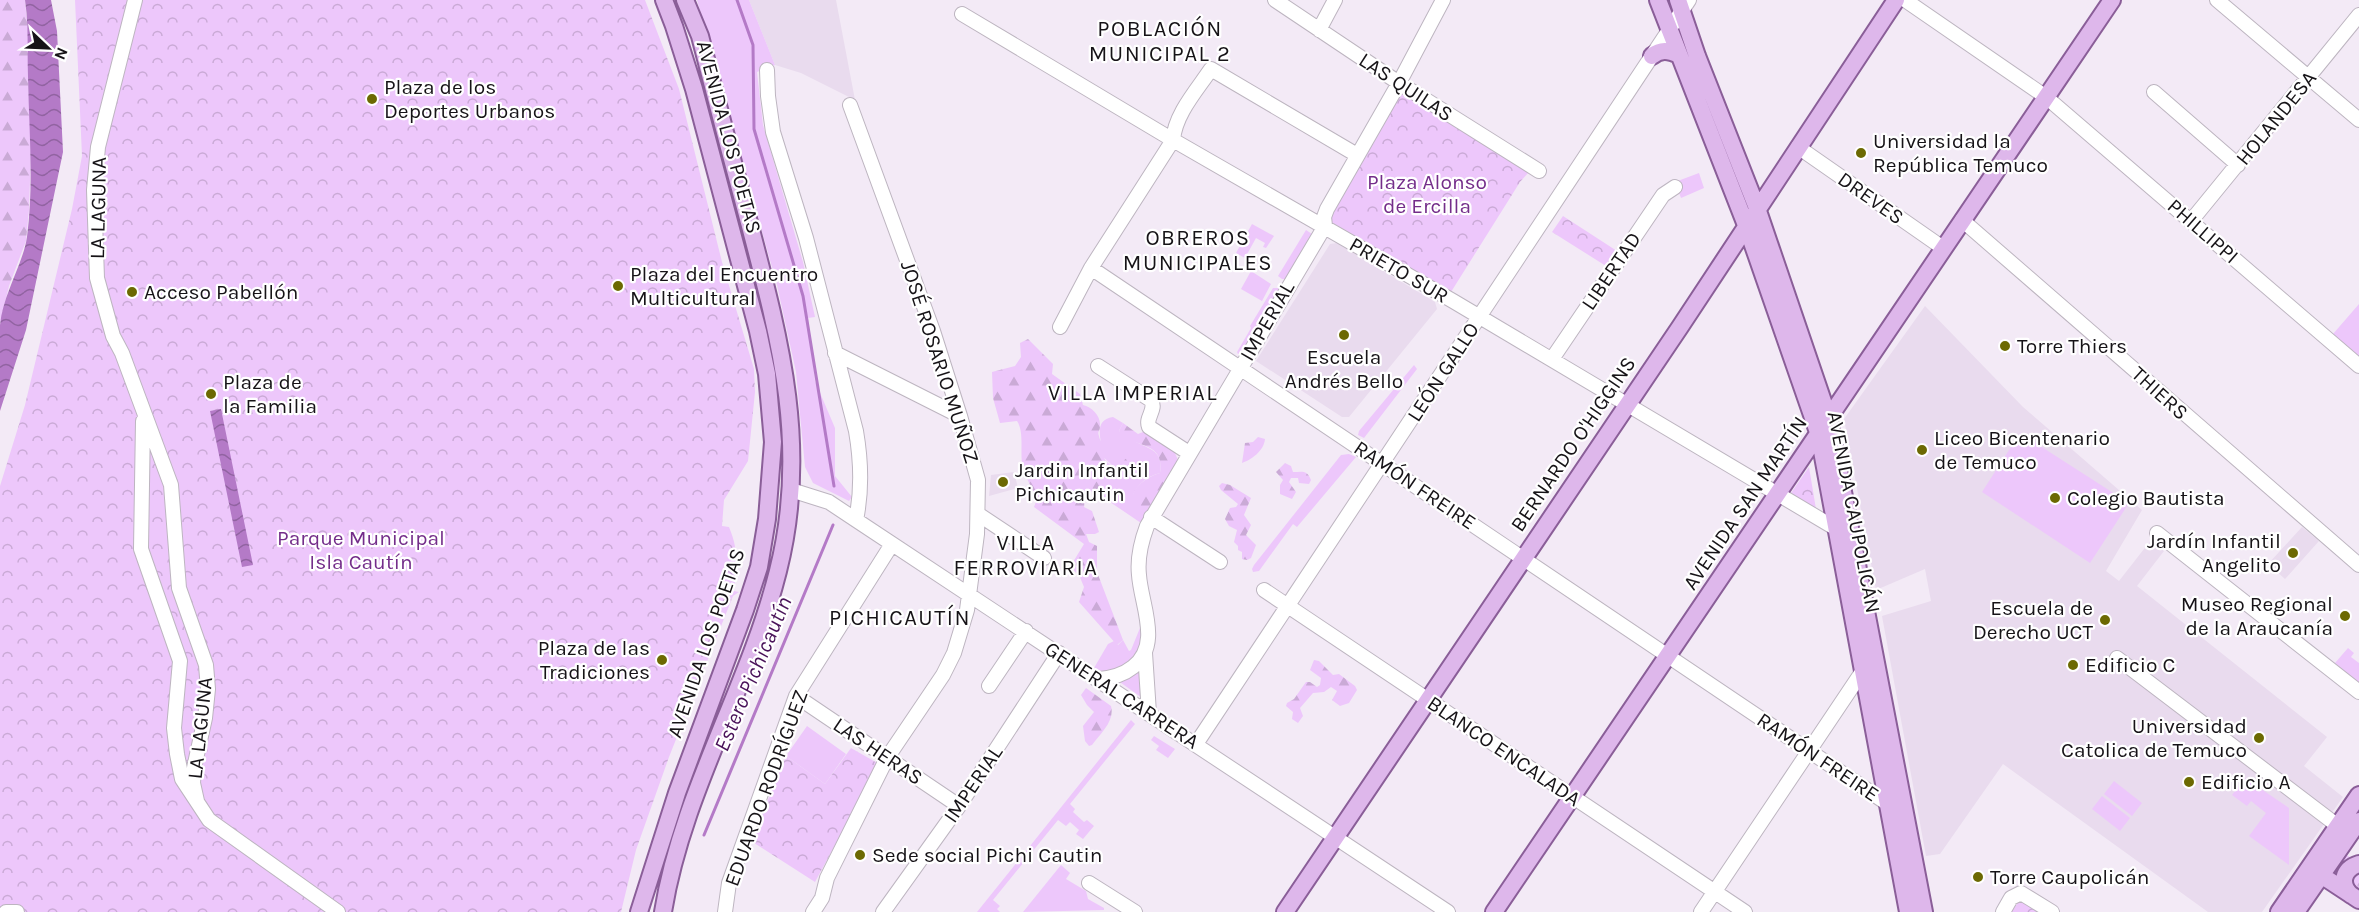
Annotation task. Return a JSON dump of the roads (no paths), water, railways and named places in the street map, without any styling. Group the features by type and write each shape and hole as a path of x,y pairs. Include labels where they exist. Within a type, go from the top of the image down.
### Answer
{"main road":[{"name":"AVENIDA LOS POETAS","path":"639,912 677,794 759,567 773,442 767,374 758,331 694,89 664,0"},
{"name":"AVENIDA LOS POETAS","path":"663,912 681,839 764,617 778,572 787,530 790,490 791,424 778,333 700,36 685,0"},
{"name":"AVENIDA CAUPOLICÁN","path":"1658,0 1746,225 1819,435 1906,910"},
{"name":"BERNARDO O'HIGGINS","path":"1285,912 1896,0"},
{"name":"AVENIDA SAN MARTÍN","path":"1494,912 2112,0"},
{"name":"AVENIDA CAUPOLICÁN","path":"1683,4 1757,208 1829,419 1924,912"},
{"path":"1652,57 1664,50 1679,55"},
{"path":"773,442 776,464 790,490"},
{"path":"2279,912 2359,795"},
{"path":"2296,912 2359,821"},
{"path":"2341,847 2359,859"},
{"path":"2320,851 2317,864 2321,874 2356,898"},
{"path":"2356,898 2346,890 2344,877 2348,869 2359,864"}],"street":[{"name":"LA LAGUNA","path":"135,0 98,147 94,197 98,278 113,336 122,353 171,485 179,588 202,650 207,675 205,718 194,768 193,783 197,801"},
{"name":"LAS QUILAS","path":"1275,0 1399,83 1539,171"},
{"path":"1319,30 1335,0"},
{"name":"IMPERIAL","path":"1149,713 1145,654 1148,628 1141,592 1138,558 1142,538 1151,517 1324,226 1327,209 1399,83 1443,0"},
{"name":"PHILLIPPI","path":"1905,0 2046,97 2359,366"},
{"path":"2221,1 2359,120"},
{"name":"LEÓN GALLO","path":"1196,744 1652,57 1683,4"},
{"name":"PRIETO SUR","path":"962,14 1173,140 1479,316 1835,528"},
{"name":"HOLANDESA","path":"2191,221 2359,15"},
{"path":"1060,327 1091,268 1173,140 1174,127 1211,69 1358,155"},
{"path":"767,70 773,132 806,238 859,449 860,498 856,520"},
{"path":"2154,92 2238,165"},
{"name":"JOSÉ ROSARIO MUÑOZ","path":"813,912 822,898 827,878 887,758 949,664 963,626 976,555 978,514 978,480 960,416 933,331 850,105"},
{"name":"DREVES","path":"1798,147 1943,248"},
{"name":"LIBERTAD","path":"1552,359 1663,195 1675,186"},
{"name":"THIERS","path":"1962,220 2359,565"},
{"name":"RAMÓN FREIRE","path":"1091,268 1887,803 1907,822"},
{"path":"835,353 960,416"},
{"path":"1098,366 1151,400 1153,408 1148,421 1149,427 1189,453"},
{"name":"LA LAGUNA","path":"143,413 141,549 180,660 174,728 182,779 209,820 338,912"},
{"name":"GENERAL CARRERA","path":"790,490 828,502 1099,679 1448,912"},
{"path":"978,514 1044,558"},
{"path":"1151,517 1220,562"},
{"path":"2157,533 2359,692"},
{"name":"EDUARDO RODRÍGUEZ","path":"725,912 729,883 796,696 892,544"},
{"name":"BLANCO ENCALADA","path":"1264,590 1745,912"},
{"path":"989,686 1026,632"},
{"name":"IMPERIAL","path":"883,912 960,806 1059,653"},
{"path":"1099,679 1125,672 1145,654"},
{"path":"2117,658 2338,826"},
{"path":"1701,912 1862,672"},
{"name":"LAS HERAS","path":"796,696 960,806"},
{"path":"1089,882 1135,912"},
{"path":"2003,912 2011,898 2021,893 2052,912"},
{"path":"6,912 17,912"}],"water":[{"path":"25,0 51,0 57,31 63,152 26,330 0,411 0,325 5,302 25,247 29,217 30,157"},
{"path":"221,409 253,565 242,567 210,411"}],"waterway":[{"name":"Estero Pichicautín","path":"737,0 753,45 754,129 803,296 834,486"},
{"name":"Estero Pichicautín","path":"704,835 833,525"}],"place":[{"name":"Plaza de los Deportes Urbanos","path":"372,99"},
{"name":"Universidad la República Temuco","path":"1861,153"},
{"name":"Plaza del Encuentro Multicultural","path":"618,286"},
{"name":"Acceso Pabellón","path":"132,292"},
{"name":"Escuela Andrés Bello","path":"1344,335"},
{"name":"Torre Thiers","path":"2005,346"},
{"name":"Plaza de la Familia","path":"211,394"},
{"name":"Liceo Bicentenario de Temuco","path":"1922,450"},
{"name":"Jardin Infantil Pichicautin","path":"1003,482"},
{"name":"Colegio Bautista","path":"2055,498"},
{"name":"Jardín Infantil Angelito","path":"2293,553"},
{"name":"Museo Regional de la Araucanía","path":"2345,616"},
{"name":"Escuela de Derecho UCT","path":"2105,620"},
{"name":"Plaza de las Tradiciones","path":"662,660"},
{"name":"Edificio C","path":"2073,665"},
{"name":"Universidad Catolica de Temuco","path":"2259,738"},
{"name":"Edificio A","path":"2189,782"},
{"name":"Sede social Pichi Cautin","path":"860,855"},
{"name":"Torre Caupolicán","path":"1978,877"}],"district":[{"name":"POBLACIÓN MUNICIPAL 2","path":"1160,42"},
{"name":"OBREROS MUNICIPALES","path":"1198,250"},
{"name":"VILLA IMPERIAL","path":"1133,393"},
{"name":"VILLA FERROVIARIA","path":"1026,556"},
{"name":"PICHICAUTÍN","path":"900,618"}],"park label":[{"name":"Plaza Alonso de Ercilla","path":"1427,194"},
{"name":"Parque Municipal Isla Cautín","path":"361,550"}]}
